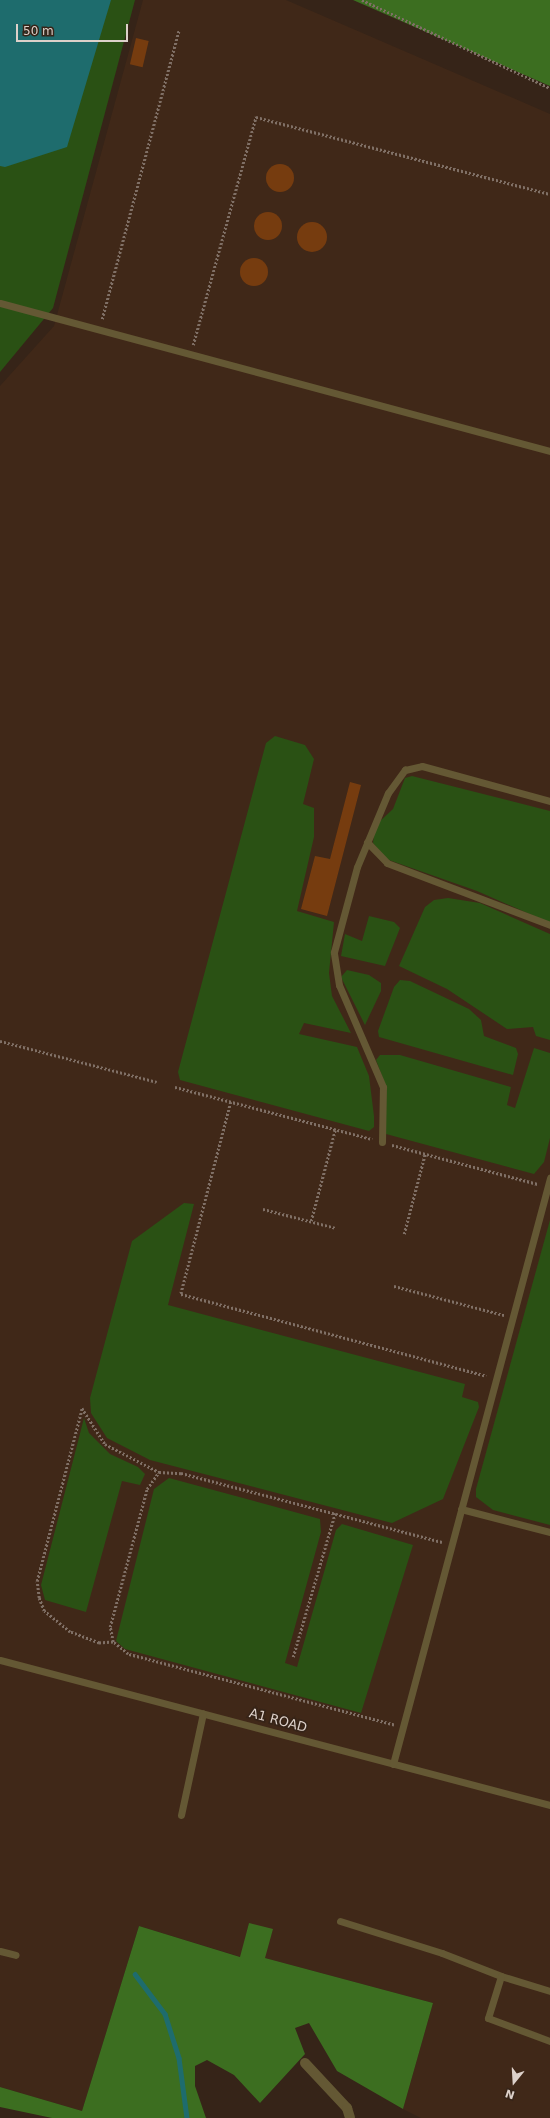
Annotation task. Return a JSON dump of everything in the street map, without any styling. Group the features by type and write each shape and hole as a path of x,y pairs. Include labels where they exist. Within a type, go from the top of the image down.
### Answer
{"street":[{"path":"305,2064 343,2103 350,2118"}],"lane":[{"path":"0,303 550,451"},
{"path":"382,1142 383,1087 339,985 334,952 340,923 367,842 388,793 405,770 413,766 550,801"},
{"path":"367,842 387,863 550,925"},
{"path":"393,1764 550,1178"},
{"path":"461,1509 550,1532"},
{"name":"A1 ROAD","path":"0,1660 550,1805"},
{"path":"181,1815 203,1713"},
{"path":"340,1921 442,1953 501,1976 550,1991"},
{"path":"0,1951 16,1955"},
{"path":"501,1976 490,2021 550,2041"}],"path":[{"path":"362,0 550,88"},
{"path":"99,329 179,30"},
{"path":"191,354 256,117 550,194"},
{"path":"0,1041 156,1082"},
{"path":"175,1086 548,1186"},
{"path":"231,1102 181,1294 496,1379"},
{"path":"312,1221 335,1130"},
{"path":"404,1234 426,1154"},
{"path":"263,1209 336,1228"},
{"path":"394,1286 513,1317"},
{"path":"403,1727 128,1654 112,1642 98,1643 70,1632 44,1611 39,1598 38,1582 82,1408 106,1444 159,1472 181,1472 452,1544"},
{"path":"112,1642 110,1627 141,1512 151,1478 159,1472"},
{"path":"293,1657 335,1513"}],"shaded area":[{"path":"143,0 286,0 550,114 550,2118 421,2118 403,2109 433,2003 265,1958 249,1923 241,1957 139,1926 82,2111 0,2087 0,386 54,326"}],"green space":[{"path":"0,0 135,0 53,308 0,372"},
{"path":"353,0 550,0 550,86"},
{"path":"275,736 305,745 314,759 303,804 314,808 314,837 297,911 334,922 329,973 332,996 351,1033 304,1023 299,1034 357,1047 369,1076 374,1127 369,1131 180,1080 178,1072 266,743"},
{"path":"412,776 550,811 550,923 477,891 386,859 373,843 374,834 378,823 393,809 405,778"},
{"path":"448,898 480,903 550,934 550,1040 536,1036 533,1027 507,1029 447,989 399,966 425,907 434,900"},
{"path":"369,916 394,922 400,928 385,966 341,956 345,934 362,941"},
{"path":"347,970 369,975 381,983 381,991 365,1025 341,977"},
{"path":"400,980 410,981 469,1009 481,1020 484,1036 516,1048 518,1054 513,1075 379,1037 378,1031 394,987"},
{"path":"534,1048 550,1053 550,1138 544,1162 534,1174 386,1134 385,1084 376,1060 380,1055 400,1055 511,1087 507,1105 515,1108"},
{"path":"184,1203 194,1204 168,1305 465,1384 462,1397 478,1402 479,1407 443,1499 392,1523 150,1460 107,1438 91,1413 90,1398 132,1241"},
{"path":"550,1220 550,1525 493,1510 476,1497 476,1489"},
{"path":"84,1418 89,1433 110,1454 138,1467 145,1474 140,1485 122,1481 86,1612 45,1600 41,1585"},
{"path":"169,1478 320,1519 321,1532 285,1663 297,1667 336,1530 342,1524 413,1545 361,1713 125,1649 116,1641 154,1489"},
{"path":"249,1923 273,1929 265,1958 433,2003 403,2109 337,2071 309,2023 295,2028 305,2054 260,2103 234,2075 207,2060 195,2066 195,2086 206,2118 52,2118 0,2107 0,2087 82,2111 139,1926 240,1957"}],"water":[{"path":"0,0 111,0 67,147 5,167 0,166"}],"building":[{"path":"136,38 149,41 143,67 130,64"},
{"path":"280,164 286,165 290,168 293,172 293,184 290,188 286,191 280,192 274,191 270,188 267,184 266,178 267,172 270,168 274,165"},
{"path":"268,212 278,216 282,226 278,236 268,240 258,236 254,226 258,216"},
{"path":"312,222 318,223 326,231 326,243 318,251 312,252 306,251 298,243 297,237 298,231 306,223"},
{"path":"254,258 264,262 268,272 264,282 254,286 244,282 240,272 244,262"},
{"path":"350,782 361,785 327,916 301,909 315,856 330,859"}],"waterway":[{"path":"135,1974 165,2014 179,2058 187,2118"}]}
